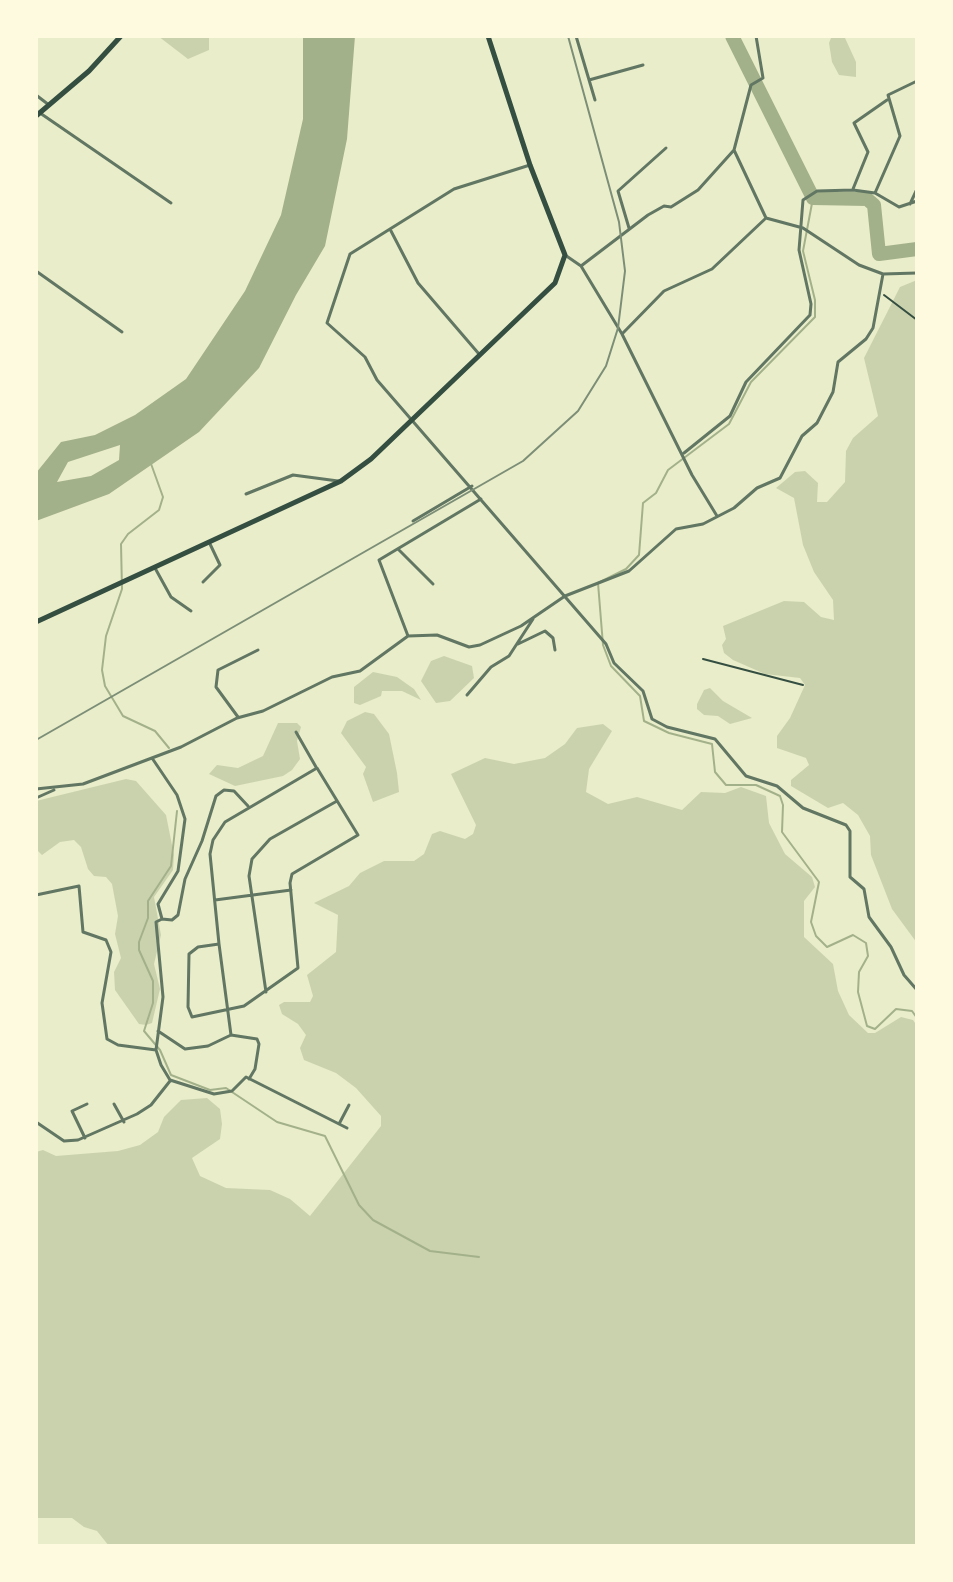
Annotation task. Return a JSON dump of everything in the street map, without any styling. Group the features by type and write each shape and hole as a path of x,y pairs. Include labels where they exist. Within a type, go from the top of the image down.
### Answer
{"main road":[{"path":"38,114 103,57 121,36"},
{"path":"36,622 341,481 412,420 555,283 565,255 530,165 488,36"}],"street":[{"path":"576,36 595,100"},
{"path":"581,266 659,208 671,207 698,190 734,150 751,85 761,79 756,36"},
{"path":"589,80 643,65"},
{"path":"853,190 868,152 854,123 887,100 890,93 917,81"},
{"path":"36,95 49,105"},
{"path":"875,193 900,136 887,100"},
{"path":"38,114 171,203"},
{"path":"629,228 618,191 666,148"},
{"path":"734,150 766,218 804,229 859,265 883,274 917,273"},
{"path":"530,165 454,189 350,254 327,323 365,357 377,380 606,644 617,666 636,681 652,719 667,727 715,739 746,776 777,786 803,808 846,825 850,831 850,877 864,889 869,917 891,947 904,975 917,990"},
{"path":"910,204 917,189"},
{"path":"686,456 730,416 746,382 810,315 811,304 799,256 806,197 815,192 853,190 875,193 899,207 917,201"},
{"path":"622,334 664,291 712,269 766,218"},
{"path":"391,231 418,283 481,355"},
{"path":"565,255 581,266 622,334 717,516"},
{"path":"36,271 122,332"},
{"path":"36,789 83,784 152,758 238,717 263,711 332,677 360,671 408,636 437,635 476,647 535,616 565,596 629,571 676,529 703,524 757,488 780,478 798,442 817,423 830,400 838,362 873,328 883,274"},
{"path":"246,494 293,475 341,481"},
{"path":"413,521 472,486"},
{"path":"408,636 380,565 382,558 483,499"},
{"path":"203,582 220,565 210,544"},
{"path":"398,549 433,584"},
{"path":"155,568 171,597 191,611"},
{"path":"467,695 491,667 509,656 535,616"},
{"path":"514,645 545,631 553,638 555,650"},
{"path":"238,717 216,687 218,670 258,650"},
{"path":"219,944 198,947 189,954 188,1007 189,1014 196,1018 244,1006 298,968 292,874 297,868 358,835 296,732"},
{"path":"152,758 177,795 185,819 178,871 158,904 162,919"},
{"path":"231,1035 210,854 213,840 225,822 248,806 317,768"},
{"path":"36,798 57,788"},
{"path":"248,806 234,791 224,790 216,796 202,841 185,879 178,915 172,920 156,922 163,987 156,1050 170,1080 221,1095 232,1091 246,1077 347,1128"},
{"path":"266,992 250,868 257,850 337,801"},
{"path":"36,895 79,886 83,932 106,940 111,952 102,1003 107,1039 118,1045 156,1050"},
{"path":"215,900 291,890"},
{"path":"158,1031 185,1049 208,1046 231,1035 258,1041 256,1064 249,1079"},
{"path":"36,1122 67,1142 85,1138 124,1122 151,1105 170,1080"},
{"path":"85,1138 72,1111 87,1104"},
{"path":"114,1104 124,1122"},
{"path":"339,1124 349,1105"}],"path":[{"path":"880,293 917,320"},
{"path":"703,659 803,685"}],"shaded area":[{"path":"158,36 209,36 209,50 188,59"},
{"path":"303,36 355,36 347,139 325,246 259,368 199,432 109,494 36,521 36,473 61,442 95,435 135,415 186,379 245,291 281,215 303,119","holes":["120,445 119,460 91,476 57,482 68,462"]},
{"path":"831,38 845,38 856,62 856,77 839,75 832,62 829,43"},
{"path":"917,280 917,943 892,909 871,855 870,836 858,815 843,803 828,808 791,786 791,780 809,765 806,758 777,748 777,736 790,718 805,685 800,678 765,674 733,660 724,653 722,645 726,639 723,626 784,601 804,602 821,617 834,620 833,600 814,572 803,545 794,498 776,488 795,472 805,471 818,483 817,502 827,502 845,482 846,451 853,438 878,416 864,358 900,287"},
{"path":"444,656 472,666 474,678 450,701 436,703 421,681 431,661"},
{"path":"373,672 397,677 414,689 421,700 402,691 382,691 381,696 360,705 354,703 354,687"},
{"path":"710,688 723,701 752,718 730,724 718,716 704,715 697,709 697,704 704,690"},
{"path":"365,712 374,714 389,734 399,792 373,802 363,774 366,767 341,733 347,721"},
{"path":"278,723 297,723 301,727 297,741 300,759 292,770 283,776 235,786 209,774 217,765 238,768 263,756"},
{"path":"603,724 612,731 589,769 586,792 608,804 637,797 682,810 701,792 725,793 741,787 766,796 769,823 785,854 812,877 815,887 804,901 804,937 833,964 838,991 849,1015 868,1033 875,1033 901,1017 913,1020 917,1026 917,1546 109,1546 97,1531 84,1527 72,1518 36,1518 36,1152 43,1150 56,1156 118,1151 140,1145 158,1132 164,1117 181,1100 207,1098 220,1109 222,1124 220,1139 192,1158 200,1176 226,1188 270,1190 290,1199 310,1216 381,1126 381,1116 356,1088 336,1073 304,1060 300,1048 306,1035 298,1024 282,1014 279,1005 284,1002 310,1002 313,996 307,975 336,952 338,915 314,903 349,886 360,873 384,861 414,861 424,854 432,834 440,831 465,839 473,834 476,825 451,774 485,758 514,764 545,758 565,744 577,728"},
{"path":"126,779 136,781 166,815 174,855 173,870 154,897 161,935 154,964 160,989 152,1023 146,1025 139,1024 115,990 114,972 121,958 115,934 118,916 112,884 106,877 94,876 88,869 81,847 74,840 60,842 42,855 36,849 36,801"}],"waterway":[{"path":"732,36 813,198 867,199 874,205 879,254 917,249"},
{"path":"813,198 803,251 815,300 815,317 751,382 729,424 668,470 656,493 643,503 639,555 626,569 598,583 603,645 611,666 640,696 644,721 669,733 712,744 715,772 726,785 756,785 780,796 783,805 782,832 819,882 811,922 816,936 827,947 853,935 866,943 868,956 859,972 858,992 867,1026 875,1029 896,1009 912,1011 917,1018"},
{"path":"150,461 163,497 159,510 128,534 121,544 122,589 106,636 102,670 105,686 123,716 155,731 169,748"},
{"path":"177,811 171,866 148,901 148,918 139,942 139,950 153,981 153,1003 144,1031 160,1050 171,1075 210,1090 226,1088 277,1122 325,1136 359,1205 373,1220 430,1251 479,1257"}],"railway":[{"path":"36,740 523,461 578,411 606,366 618,328 625,271 619,222 568,36"}]}
